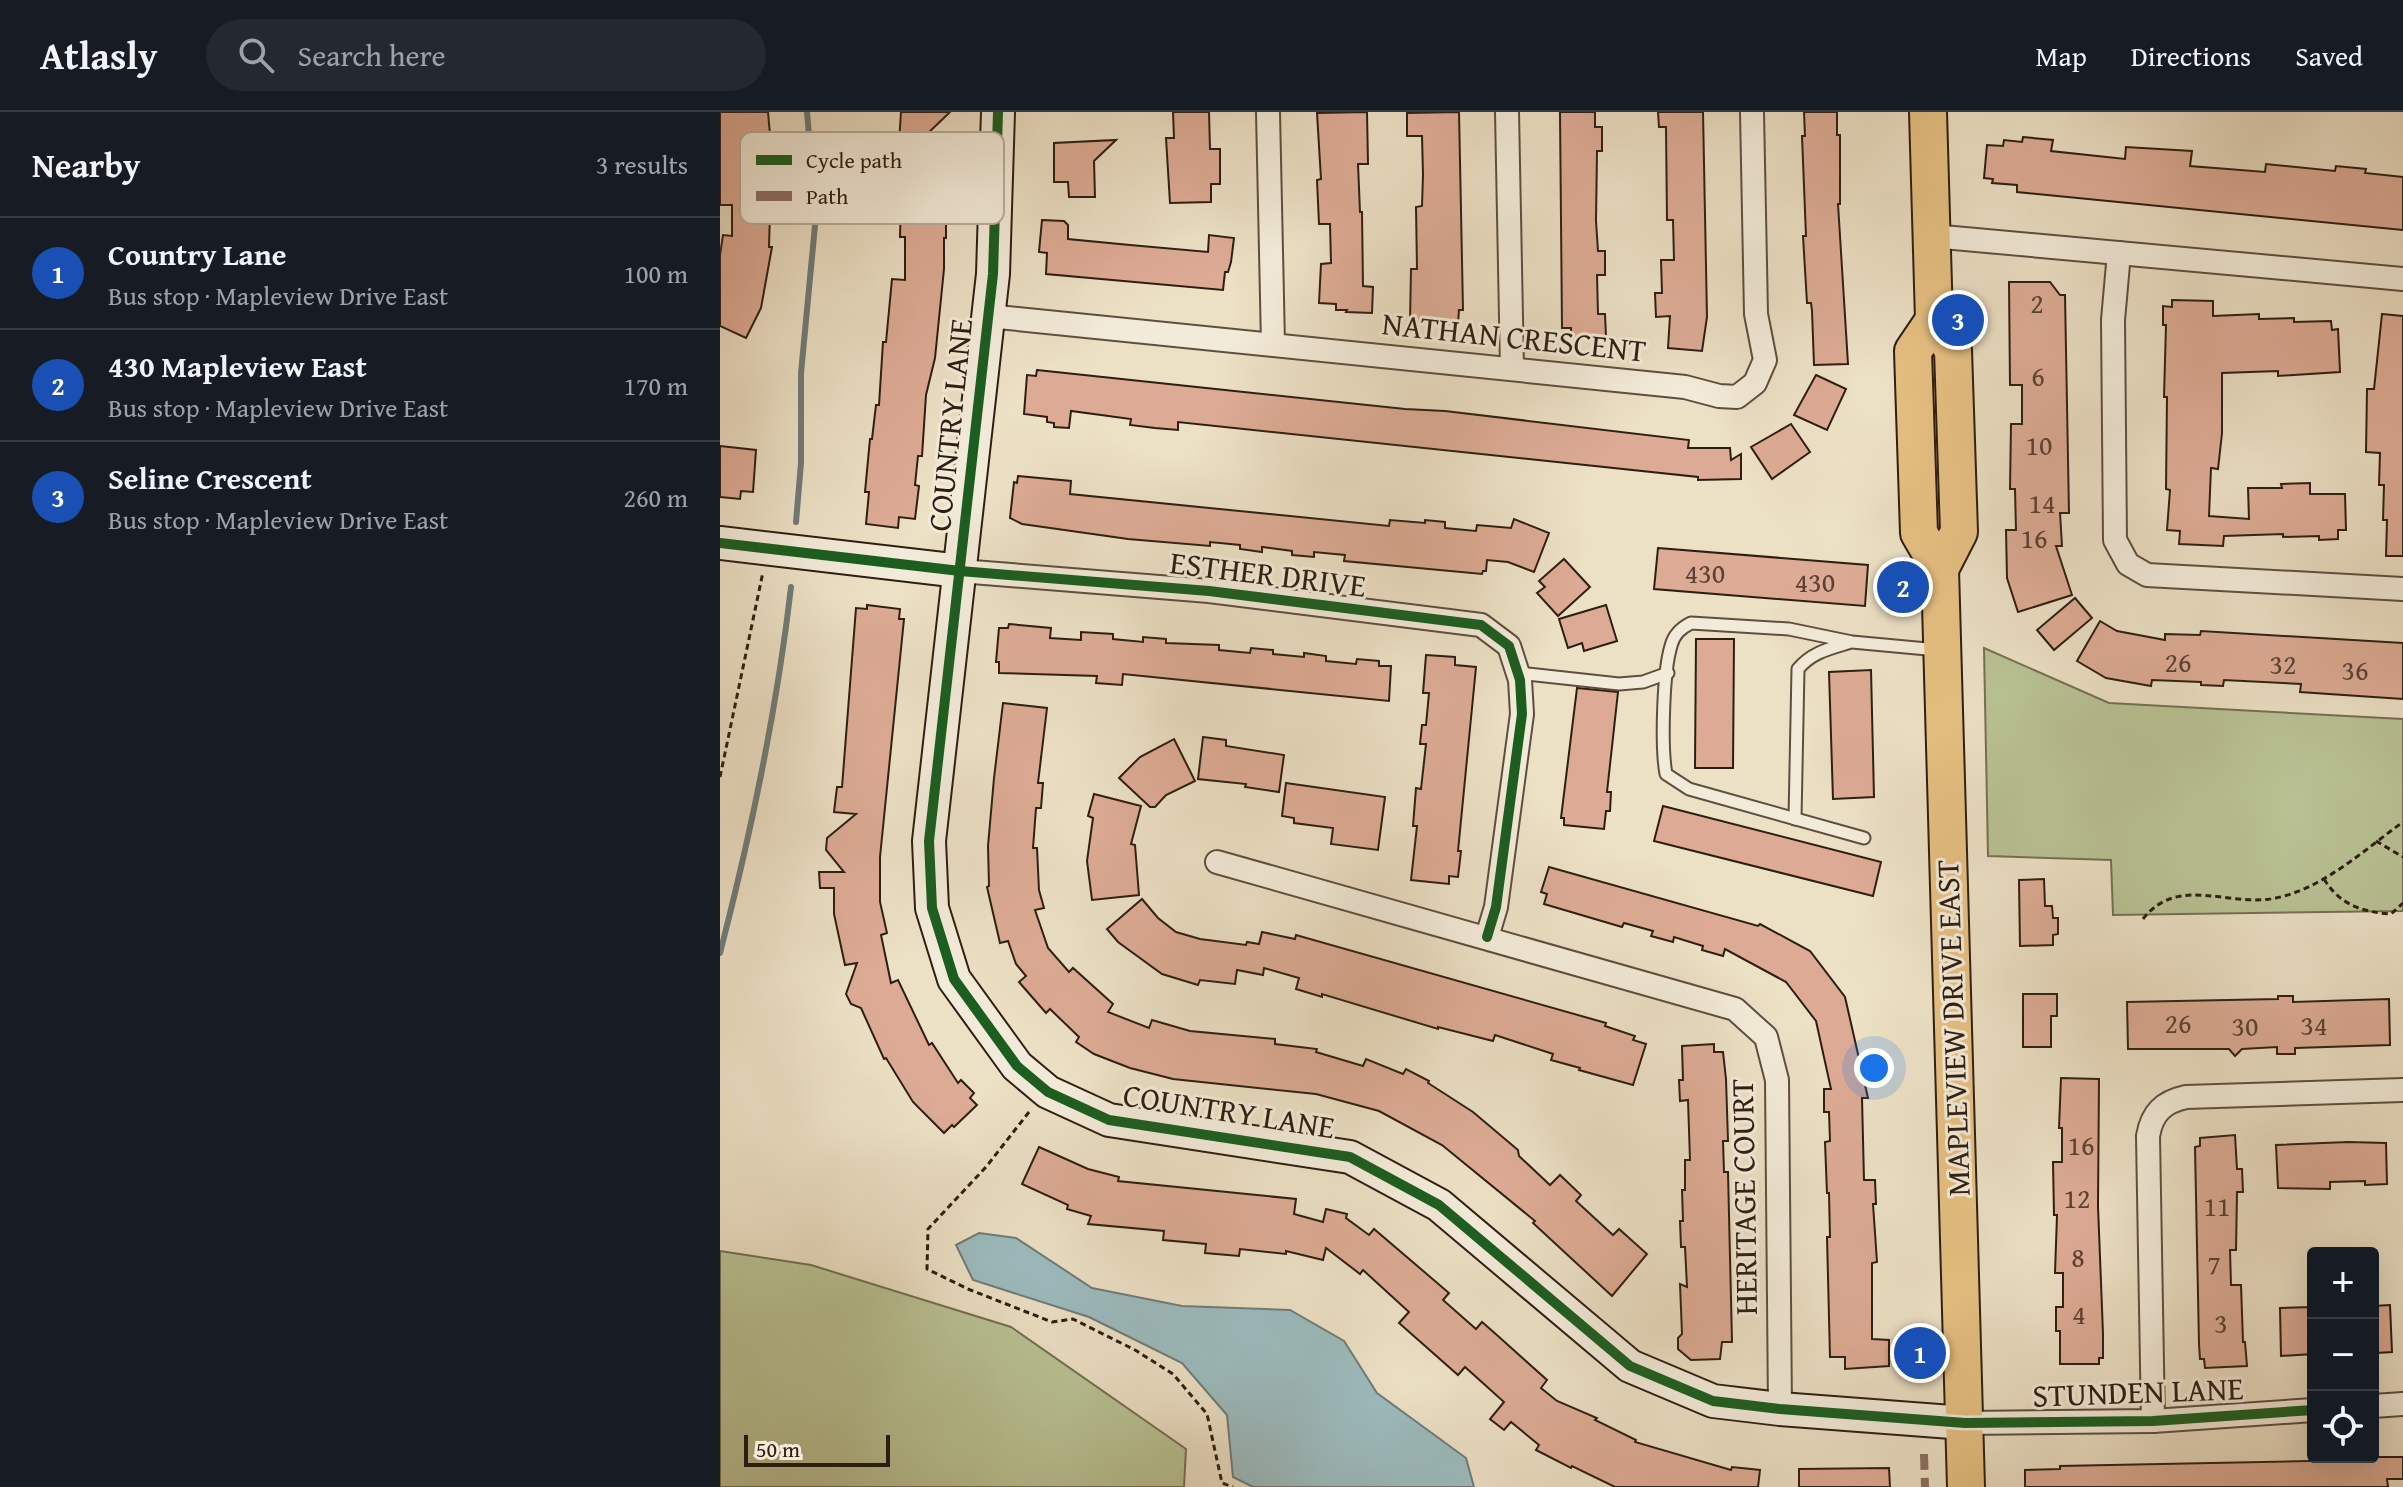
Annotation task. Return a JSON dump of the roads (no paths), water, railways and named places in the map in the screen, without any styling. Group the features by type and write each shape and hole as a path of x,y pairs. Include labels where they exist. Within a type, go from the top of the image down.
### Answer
{"main road":[{"name":"MAPLEVIEW DRIVE EAST","path":"1928,112 1934,320 1913,351 1919,533 1940,569 1966,1487"}],"street":[{"name":"COUNTRY LANE","path":"997,132 998,112"},
{"path":"1268,112 1273,344"},
{"path":"1507,112 1512,369"},
{"name":"NATHAN CRESCENT","path":"988,316 1685,387 1719,396 1737,397 1755,383 1765,360 1756,314 1752,112"},
{"name":"COUNTRY LANE","path":"995,224 993,274 929,841 932,908 954,979 1017,1066 1048,1092 1109,1120 1350,1157 1439,1205 1630,1366 1713,1401 1965,1423"},
{"path":"1932,236 2403,279"},
{"path":"2119,253 2113,320 2115,540 2128,564 2147,575 2403,589"},
{"name":"ESTHER DRIVE","path":"720,543 960,571 1209,591 1481,625 1509,646 1518,673 1522,714 1496,907 1487,937"},
{"name":"HERITAGE COURT","path":"1217,862 1735,1009 1766,1037 1777,1080 1780,1409"},
{"path":"2153,1421 2148,1136 2156,1112 2171,1101 2186,1097 2403,1090"},
{"path":"2379,1406 2403,1404"},
{"name":"STUNDEN LANE","path":"1965,1423 2153,1421 2307,1410"}],"lane":[{"path":"1864,838 1689,789 1666,774 1662,753 1671,646 1675,636 1680,628 1691,623 1789,629 1852,642 1942,650"},
{"path":"1795,819 1798,669 1817,652 1852,642"},
{"path":"1518,673 1619,684 1643,682 1668,673"}],"water":[{"path":"979,1233 1016,1238 1092,1288 1182,1306 1290,1310 1344,1341 1377,1393 1466,1458 1474,1487 1253,1487 1233,1477 1227,1415 1182,1363 1089,1317 973,1280 956,1245"}],"waterway":[{"path":"807,112 809,132"},
{"path":"796,522 801,463 801,373 815,224"},
{"path":"720,953 762,771 791,587"}],"place":[{"name":"Seline Crescent","path":"1958,320"},
{"name":"430 Mapleview East","path":"1903,587"},
{"name":"Country Lane","path":"1920,1353"}]}
